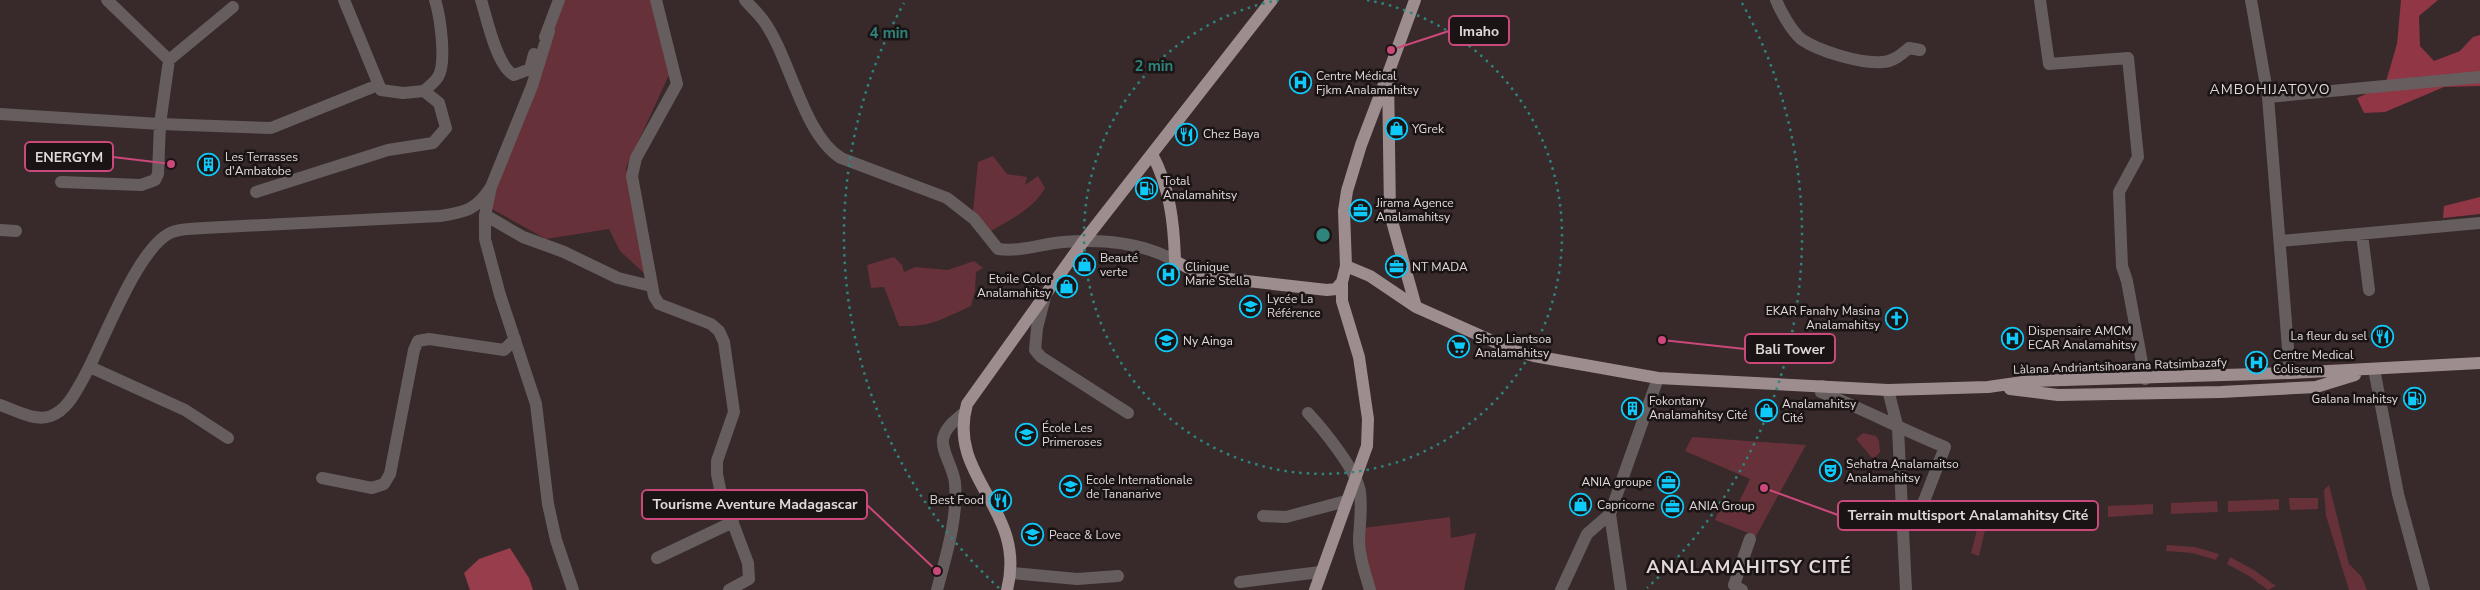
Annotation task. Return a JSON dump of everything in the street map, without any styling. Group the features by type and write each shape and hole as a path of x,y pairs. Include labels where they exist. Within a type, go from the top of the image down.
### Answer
{"main road":[{"path":"1007,590 1012,573 1010,543 1001,519 968,459 962,428 965,412 972,396 1083,242 1272,0"},
{"path":"1315,590 1355,476 1366,452 1368,419 1359,357 1342,301 1342,282 1346,266 1344,211 1347,191 1374,105 1388,74 1415,0"},
{"path":"1388,74 1390,214 1416,307"},
{"path":"1152,154 1163,175 1167,191 1174,236 1175,261 1198,274 1220,278 1327,290 1336,289 1342,282"},
{"name":"Làlana Andriantsihoarana Ratsimbazafy","path":"1346,266 1370,276 1416,307 1515,351 1658,378 1888,390 1988,387 2033,381 2290,374 2480,363"},
{"name":"Làlana Andriantsihoarana Ratsimbazafy","path":"1988,387 2058,395 2221,392 2316,387 2374,370"}],"street":[{"path":"107,0 169,60"},
{"path":"344,0 378,85 388,93 424,91 439,76 443,54 438,10 435,0"},
{"path":"480,0 504,68 514,75 530,69 532,57 550,31"},
{"path":"0,405 35,418 51,417 62,409 73,397 90,367 134,275 153,246 172,232 204,228 440,216 472,208 481,202 491,186 532,86 559,0"},
{"path":"656,0 678,80 675,89 632,165 632,176 651,286 659,304 711,324 719,331 724,342 734,412 717,461 717,474 720,489 748,563 749,580 729,590"},
{"path":"745,0 764,21 818,134 832,152 850,162 947,198 974,219 998,249 1013,250 1062,242 1083,242 1149,248 1175,261"},
{"path":"1776,0 1780,10 1800,38 1818,49 1862,60 1883,62 1898,57 1909,48 1920,50"},
{"path":"2040,0 2049,64 2128,58 2138,157 2118,192 2121,257 2145,379"},
{"path":"2251,0 2268,97 2290,374"},
{"path":"61,182 141,185 154,180 158,174 160,124 169,60 233,7"},
{"path":"2268,97 2480,77"},
{"path":"0,114 160,124 271,128 378,85"},
{"path":"256,192 388,150 433,143 446,128 439,103 424,91"},
{"path":"491,186 485,215 485,240 488,256 536,404 548,504 556,540 573,590"},
{"path":"485,215 523,237 564,252 618,278 651,286"},
{"path":"2280,241 2480,223"},
{"path":"0,230 16,231"},
{"path":"2362,234 2369,290"},
{"path":"1045,297 1037,328 1036,350 1042,356 1128,413"},
{"path":"322,478 372,488 384,484 390,474 414,350 418,341 429,338 504,350 515,339"},
{"path":"90,367 185,410 228,438"},
{"path":"2374,370 2398,494 2424,590"},
{"path":"1621,590 1610,514 1658,378"},
{"path":"1822,386 1822,392 1898,428 1945,446 1920,514 1903,517"},
{"path":"1888,390 1898,428 1906,590"},
{"path":"937,590 956,497 953,467 944,446 943,438 950,426 965,412"},
{"path":"1308,413 1324,430 1355,476 1360,490 1359,538 1362,564 1370,590"},
{"path":"1263,516 1286,516 1346,501"},
{"path":"1561,590 1587,534 1610,514"},
{"path":"657,558 733,522"},
{"path":"1742,590 1734,585 1750,538"},
{"path":"1240,582 1320,572"},
{"path":"1012,573 1077,579 1118,576"}],"shaded area":[{"path":"559,0 650,0 669,75 626,168 647,276 620,251 609,229 546,239 490,208"},
{"path":"2401,0 2438,0 2419,16 2420,46 2434,61 2460,51 2473,37 2480,35 2480,86 2444,87 2385,112 2364,113 2357,98 2385,85 2397,44"},
{"path":"993,156 1007,174 1027,177 1025,185 1038,176 1045,188 1028,208 991,231 973,211 978,162"},
{"path":"2480,197 2480,214 2443,218 2444,206"},
{"path":"894,257 902,265 904,272 915,267 948,270 974,261 983,268 976,272 975,291 971,306 929,324 899,326 884,287 871,288 867,265"},
{"path":"1863,433 1876,436 1879,441 1880,452 1873,459 1856,439"},
{"path":"1692,437 1806,445 1756,536 1715,520 1724,497 1738,504 1750,479 1685,451"},
{"path":"2329,485 2349,564 2361,576 2367,590 2349,590 2326,516 2324,490"},
{"path":"2289,498 2318,498 2318,509 2290,510"},
{"path":"2279,499 2279,510 2228,512 2228,501"},
{"path":"2217,501 2218,512 2171,514 2171,503"},
{"path":"2153,504 2153,514 2108,517 2108,506"},
{"path":"2037,508 2038,519 1992,521 1986,526 1979,556 1971,553 1982,510"},
{"path":"1450,517 1451,538 1476,533 1464,590 1375,590 1369,571 1363,528"},
{"path":"2167,545 2195,547 2219,554 2216,560 2192,553 2166,551"},
{"path":"510,548 529,578 533,590 470,590 464,573 479,559"},
{"path":"2230,557 2254,570 2276,586 2268,590 2249,576 2227,564"}],"place":[{"name":"Imaho","path":"1391,50"},
{"name":"Centre Médical Fjkm Analamahitsy","path":"1300,83"},
{"name":"YGrek","path":"1396,129"},
{"name":"Chez Baya","path":"1187,134"},
{"name":"ENERGYM","path":"171,164"},
{"name":"Les Terrasses d'Ambatobe","path":"209,164"},
{"name":"Total Analamahitsy","path":"1147,188"},
{"name":"Jirama Agence Analamahitsy","path":"1360,210"},
{"name":"Beauté verte","path":"1084,265"},
{"name":"NT MADA","path":"1396,267"},
{"name":"Clinique Marie Stella","path":"1169,274"},
{"name":"Etoile Color Analamahitsy","path":"1067,286"},
{"name":"Lycée La Référence","path":"1251,306"},
{"name":"EKAR Fanahy Masina Analamahitsy","path":"1896,318"},
{"name":"La fleur du sel","path":"2383,336"},
{"name":"Dispensaire AMCM ECAR Analamahitsy","path":"2012,338"},
{"name":"Bali Tower","path":"1662,340"},
{"name":"Ny Ainga","path":"1167,341"},
{"name":"Shop Liantsoa Analamahitsy","path":"1459,346"},
{"name":"Centre Medical Coliseum","path":"2257,362"},
{"name":"Galana Imahitsy","path":"2414,399"},
{"name":"Fokontany Analamahitsy Cité","path":"1633,408"},
{"name":"Analamahitsy Cité","path":"1766,411"},
{"name":"École Les Primeroses","path":"1026,435"},
{"name":"Sehatra Analamaitso Analamahitsy","path":"1830,471"},
{"name":"ANIA groupe","path":"1668,482"},
{"name":"Ecole Internationale de Tananarive","path":"1070,487"},
{"name":"Terrain multisport Analamahitsy Cité","path":"1764,488"},
{"name":"Best Food","path":"1000,500"},
{"name":"Capricorne","path":"1581,505"},
{"name":"ANIA Group","path":"1673,506"},
{"name":"Peace & Love","path":"1033,535"},
{"name":"Tourisme Aventure Madagascar","path":"937,571"}],"district":[{"name":"AMBOHIJATOVO","path":"2270,89"},
{"name":"ANALAMAHITSY CITÉ","path":"1749,567"}]}
